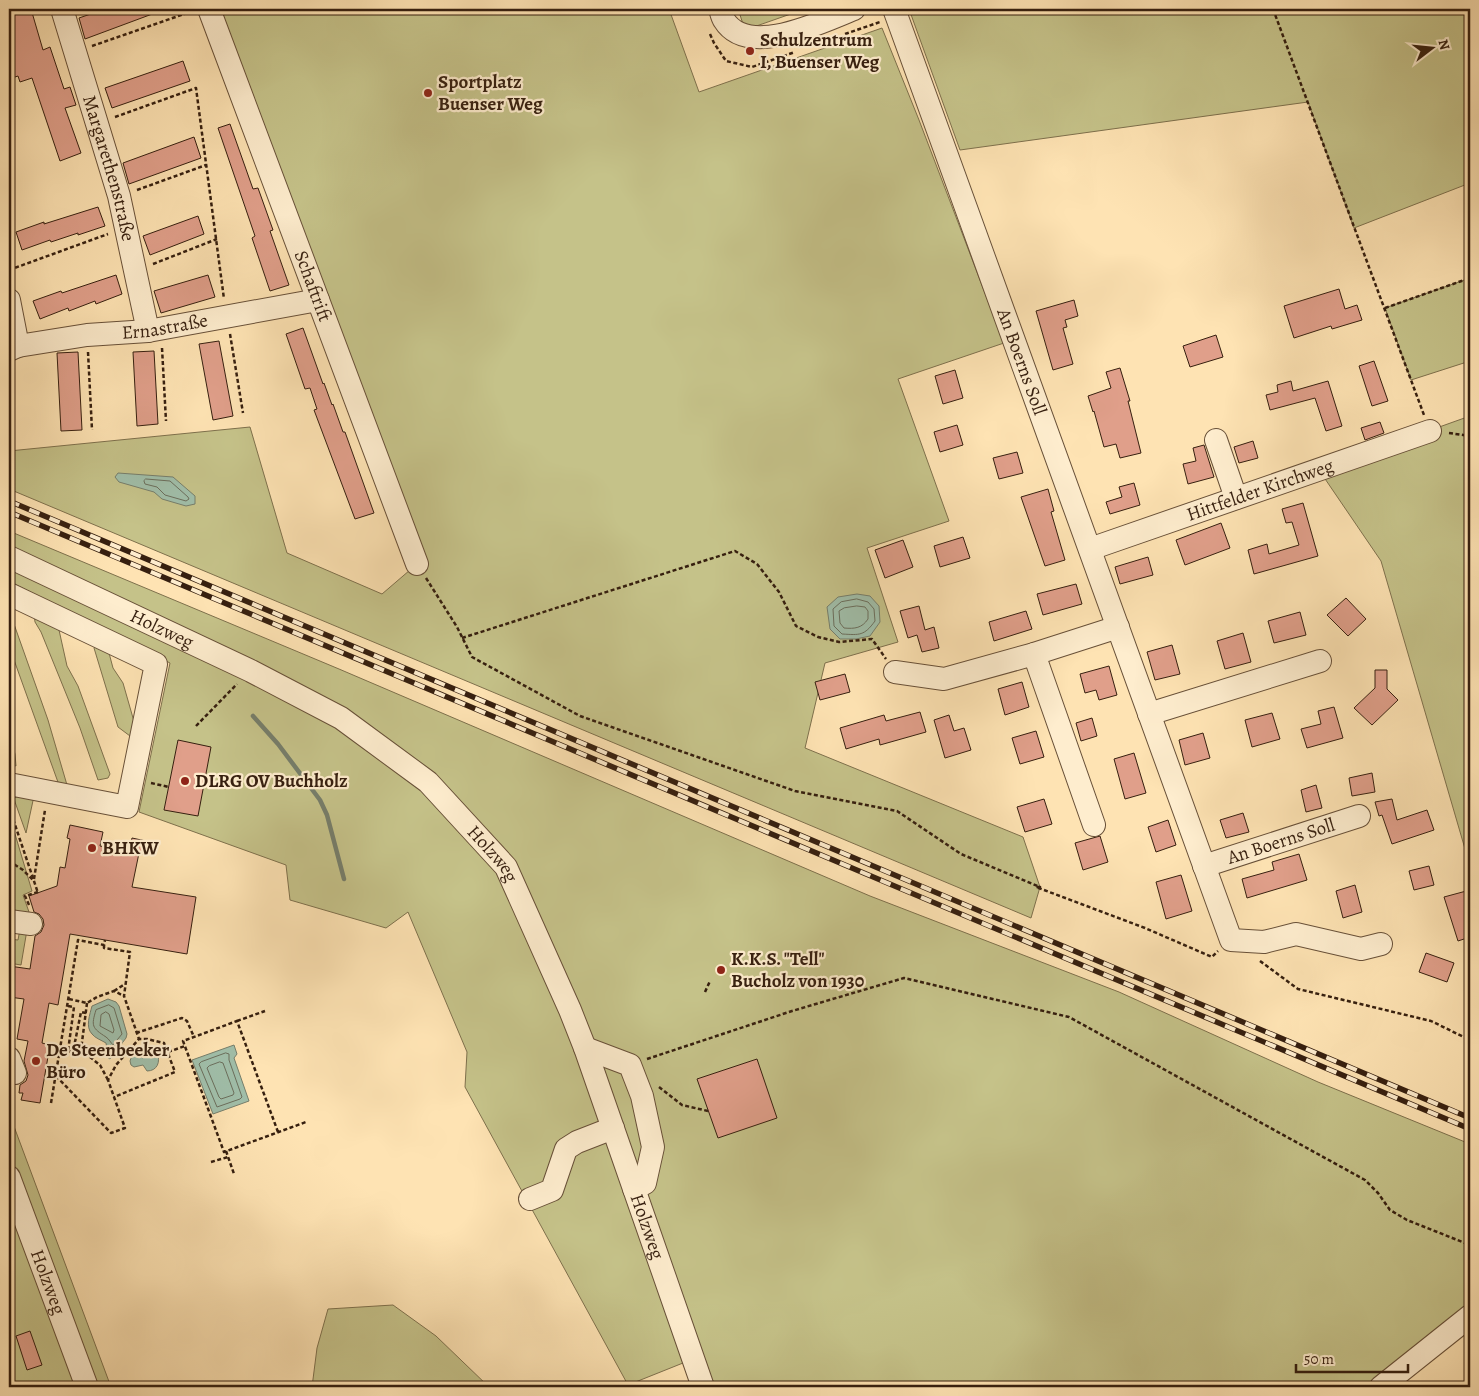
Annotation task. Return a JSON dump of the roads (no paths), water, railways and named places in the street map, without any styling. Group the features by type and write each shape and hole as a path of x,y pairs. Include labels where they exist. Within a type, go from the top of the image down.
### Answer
{"street":[{"name":"Margarethenstraße","path":"62,9 118,196 135,270 154,330"},
{"path":"720,9 724,20 738,32 755,38 785,35 854,9"},
{"name":"An Boerns Soll","path":"894,9 1231,940 1264,942 1296,934 1360,949 1381,944"},
{"name":"Schaftrift","path":"201,10 318,300 417,564"},
{"path":"9,300 13,348"},
{"name":"Ernastraße","path":"13,348 87,336 154,330 318,300"},
{"name":"Hittfelder Kirchweg","path":"1090,550 1430,430"},
{"path":"1216,440 1236,498"},
{"name":"Holzweg","path":"9,556 251,671 341,718 428,782 506,866 585,1048 703,1387"},
{"path":"9,594 156,664 127,806 9,784"},
{"path":"895,672 944,679 1034,654 1118,627"},
{"path":"1034,654 1094,824"},
{"path":"1150,714 1320,661"},
{"name":"An Boerns Soll","path":"1204,866 1359,816"},
{"path":"9,921 32,924"},
{"path":"585,1048 630,1065 642,1096 653,1147 645,1183 634,1189"},
{"path":"530,1199 552,1190 566,1149 577,1142 613,1128"},
{"name":"Holzweg","path":"9,1177 86,1387"},
{"path":"1381,1387 1470,1316"}],"water":[{"path":"118,473 173,477 195,496 195,504 186,506 162,499 154,492 119,482 115,477"},
{"path":"857,594 870,596 879,606 880,622 870,636 856,639 840,639 830,629 827,607 838,597"},
{"path":"108,999 116,1002 119,1006 127,1034 110,1059 103,1054 107,1049 106,1043 93,1035 88,1024 92,1006"},
{"path":"234,1045 237,1054 234,1058 249,1101 213,1114 192,1060"},
{"path":"148,1050 157,1053 159,1060 156,1068 147,1071 143,1065 134,1067 131,1065 132,1055 135,1054 143,1058"}],"waterway":[{"path":"253,716 278,744 320,800 327,815 344,879"}],"railway":[{"path":"9,501 1470,1118"},
{"path":"9,512 1470,1129"}],"place":[{"name":"Schulzentrum I, Buenser Weg","path":"750,51"},
{"name":"Sportplatz Buenser Weg","path":"428,93"},
{"name":"DLRG OV Buchholz","path":"185,781"},
{"name":"BHKW","path":"92,848"},
{"name":"K.K.S. \"Tell\" Bucholz von 1930","path":"721,970"},
{"name":"De Steenbeeker Büro","path":"36,1061"}]}
